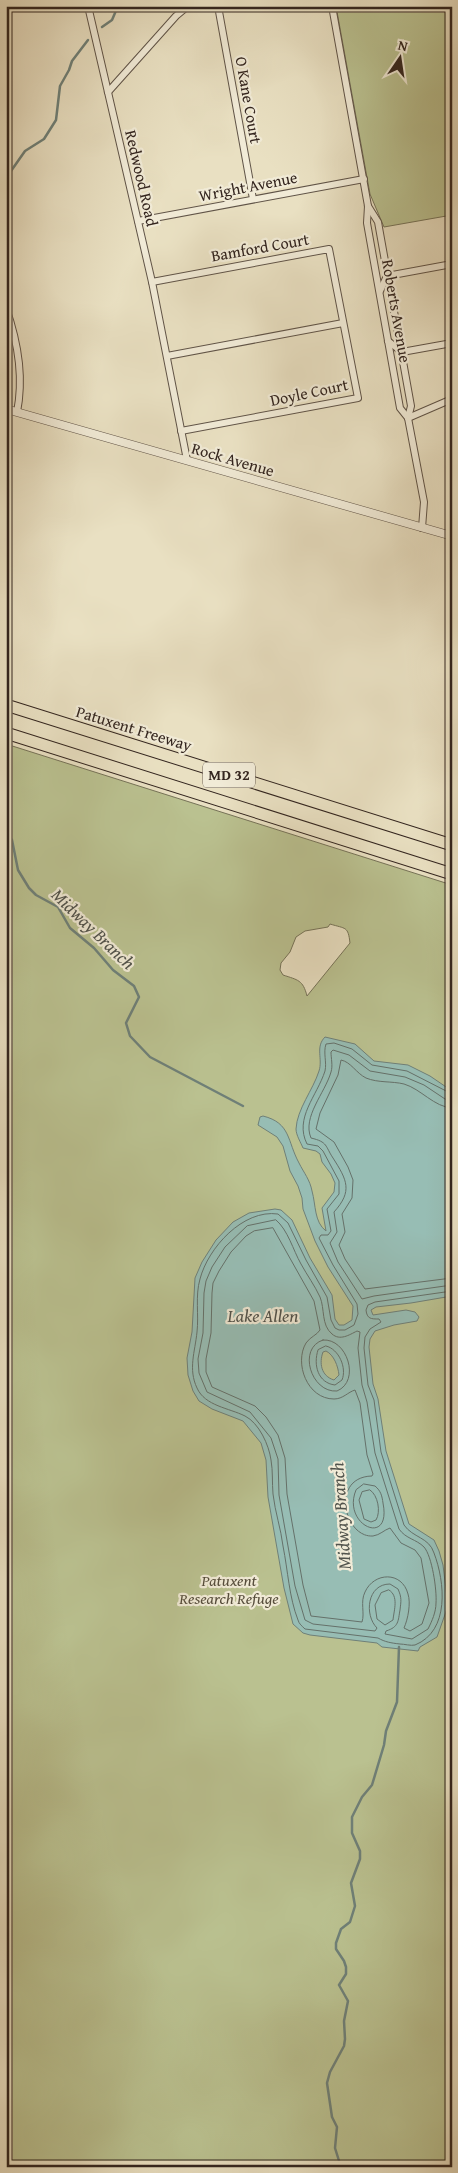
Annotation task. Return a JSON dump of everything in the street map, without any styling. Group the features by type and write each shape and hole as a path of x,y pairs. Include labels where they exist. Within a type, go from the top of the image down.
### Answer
{"highway":[{"name":"Patuxent Freeway","path":"6,705 452,845"},
{"name":"MD 32","path":"6,733 452,874"}],"street":[{"name":"Redwood Road","path":"88,6 152,282 167,356"},
{"path":"176,16 177,6"},
{"path":"108,92 176,16 188,6"},
{"name":"O Kane Court","path":"218,6 253,199"},
{"name":"Roberts Avenue","path":"332,6 364,179 368,206 367,223 400,408 408,418"},
{"name":"Wright Avenue","path":"138,221 364,179"},
{"name":"Roberts Avenue","path":"368,206 378,222 402,352 411,406 408,418 424,502 422,528"},
{"name":"Bamford Court","path":"152,282 329,249 343,323"},
{"path":"379,293 387,276 452,264"},
{"path":"6,308 19,360 21,386 17,412"},
{"path":"186,456 167,356 343,323"},
{"name":"Doyle Court","path":"181,431 358,398 343,323"},
{"path":"388,341 402,352 452,342"},
{"path":"408,418 452,399"},
{"name":"Rock Avenue","path":"6,409 186,456 452,536"}],"green space":[{"path":"336,6 452,6 452,215 384,227 370,194"},
{"name":"Patuxent Research Refuge","path":"6,744 452,885 452,2167 6,2167","holes":["330,924 345,929 350,943 307,996 304,987 299,981 283,975 280,970 281,963 290,952 296,937 305,931 328,927"]}],"water":[{"name":"Lake Allen","path":"325,1037 355,1044 374,1061 408,1065 430,1076 452,1091 452,1296 376,1307 371,1310 373,1315 406,1310 415,1312 419,1317 417,1321 375,1331 370,1339 369,1347 373,1384 378,1399 386,1451 409,1524 434,1540 443,1565 448,1606 437,1637 420,1647 418,1651 382,1647 377,1643 310,1635 303,1633 293,1624 284,1588 268,1497 266,1460 261,1443 243,1421 212,1409 199,1401 193,1391 188,1375 187,1358 192,1332 195,1278 202,1262 216,1240 233,1222 249,1213 275,1209 281,1210 292,1220 310,1258 332,1295 335,1319 339,1325 344,1325 352,1320 353,1306 328,1267 315,1241 283,1146 277,1137 258,1125 260,1117 263,1116 279,1123 284,1128 295,1155 310,1183 319,1223 326,1231 322,1208 334,1192 335,1183 322,1162 320,1154 303,1148 296,1129 299,1114 319,1071 320,1045","holes":["326,1351 335,1361 339,1375 334,1380 326,1375 322,1369 321,1360 323,1352"]}],"waterway":[{"path":"102,27 112,20 118,6"},
{"path":"6,181 25,151 44,139 56,120 60,86 72,61 88,40"},
{"name":"Midway Branch","path":"6,832 12,840 18,870 29,888 36,895 58,907 70,928 94,948 113,970 134,986 139,997 126,1023 130,1036 150,1057 243,1106"},
{"name":"Midway Branch","path":"343,2167 340,2164 335,2148 337,2127 332,2117 327,2083 330,2072 344,2046 344,2021 348,2001 339,1985 346,1974 346,1967 336,1949 336,1943 341,1929 350,1922 355,1906 351,1883 360,1859 360,1851 352,1833 352,1817 362,1797 372,1785 384,1745 386,1731 397,1702 399,1647"}]}
